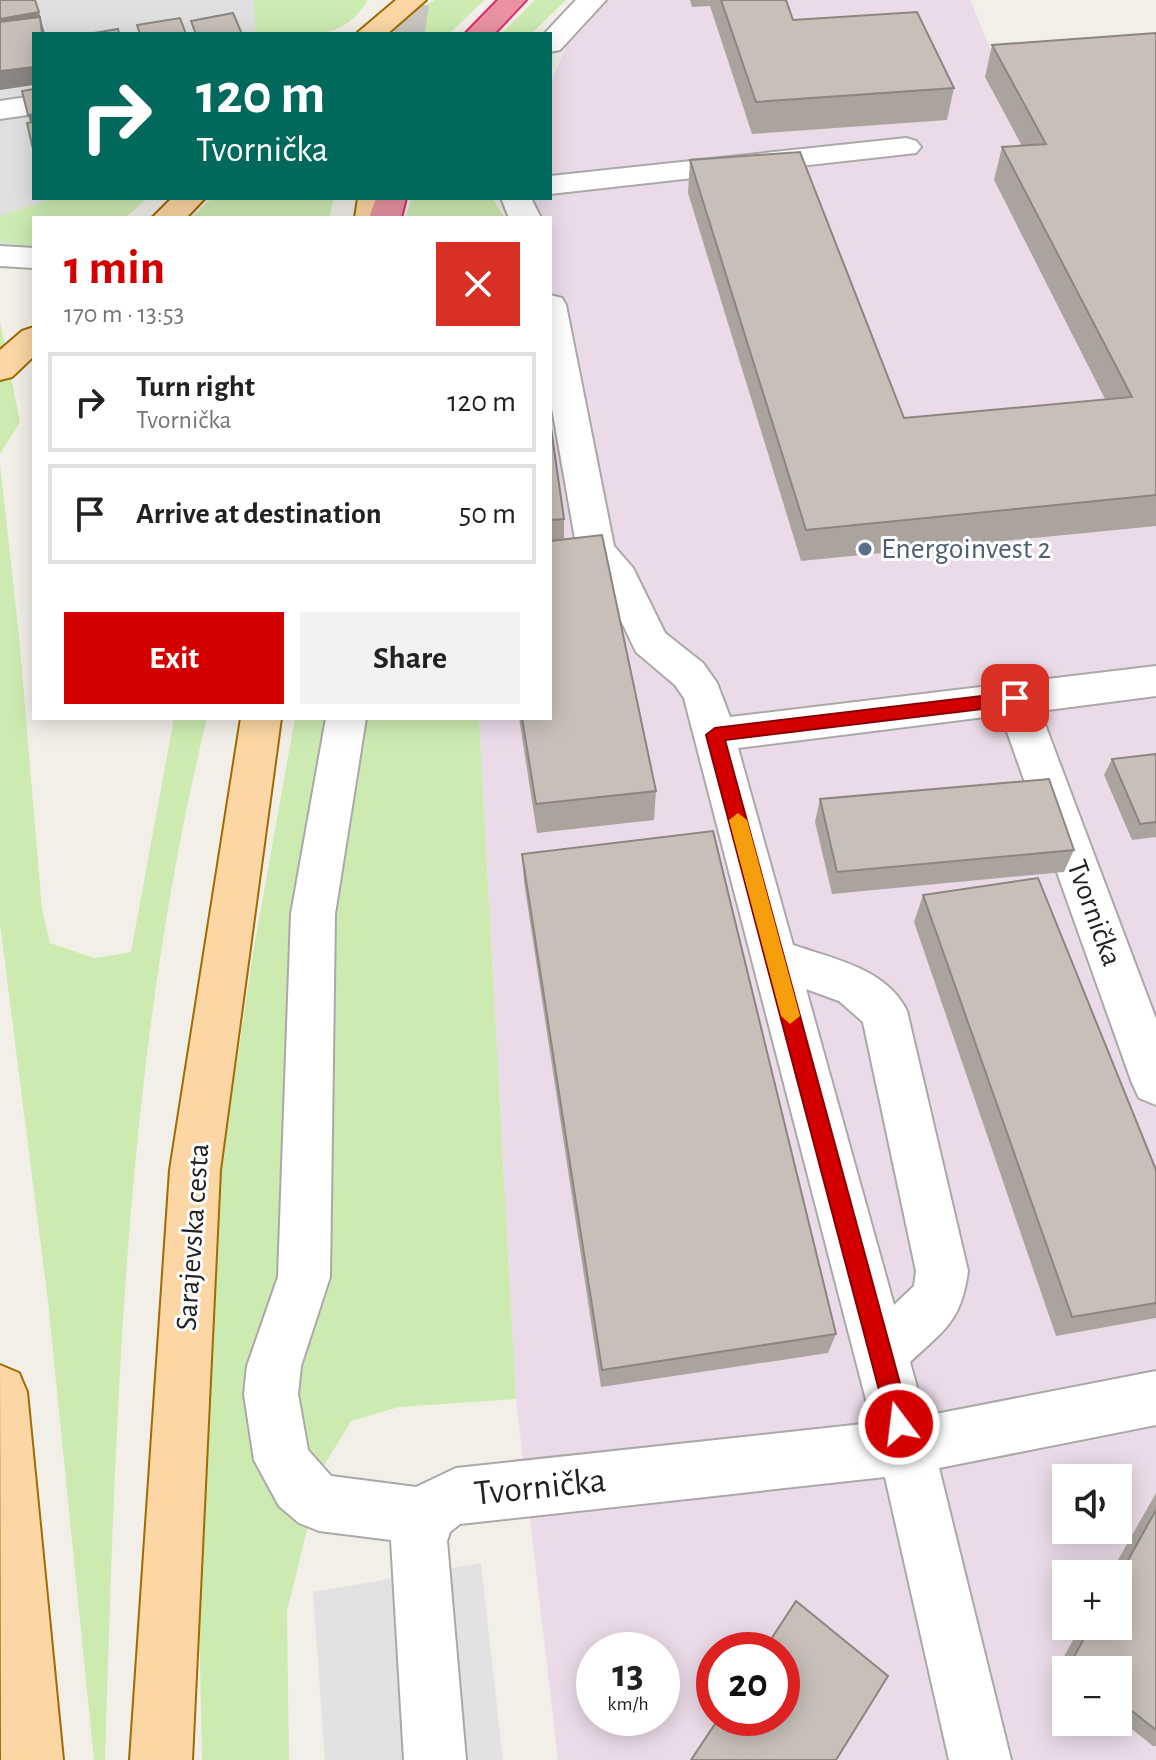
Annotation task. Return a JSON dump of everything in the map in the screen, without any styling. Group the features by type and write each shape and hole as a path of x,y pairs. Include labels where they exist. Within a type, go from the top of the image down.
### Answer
{"highway":[{"path":"481,32 513,0"}],"main road":[{"path":"386,18 413,0"},
{"path":"170,216 188,200"},
{"path":"0,369 32,340"},
{"name":"Sarajevska cesta","path":"161,1760 195,1170 261,720"},
{"path":"0,1392 32,1760"}],"lane":[{"path":"552,42 576,13 593,0"},
{"path":"0,110 32,105"},
{"path":"552,185 906,147"},
{"path":"0,256 32,258"},
{"path":"552,316 596,550 620,578 650,642 689,674 703,694 906,1447 980,1760"},
{"path":"715,735 1156,681"},
{"name":"Tvornička","path":"1015,698 1156,1083"},
{"path":"346,720 313,914 304,1277 274,1366 271,1394 282,1460 299,1486 319,1503 424,1516 419,1541 435,1760"},
{"path":"775,958 855,987 884,1011 942,1271 938,1299 881,1353"},
{"name":"Tvornička","path":"424,1516 437,1504 456,1496 906,1447 1156,1398"}],"shaded area":[{"path":"0,0 359,0 321,32 32,32 32,200 120,200 32,216 32,245 0,250"},
{"path":"602,0 970,0 995,60 1156,52 1156,1760 558,1760 516,1399 479,720 552,720 552,216 524,216 523,200 552,200 552,80 582,9"},
{"path":"481,1563 503,1760 325,1760 313,1592"}],"green space":[{"path":"254,0 367,1 357,15 332,31 255,32"},
{"path":"435,0 484,0 451,32 417,32 425,6"},
{"path":"535,0 566,0 533,32 503,32"},
{"path":"50,200 145,200 127,216 32,216 32,247 0,242 0,216"},
{"path":"210,200 334,200 330,216 192,216"},
{"path":"411,200 493,200 504,216 406,216"},
{"path":"0,321 20,422 0,454"},
{"path":"0,464 19,635 42,909 50,943 94,958 131,952 174,720 207,720 179,846 141,1105 120,1367 105,1760 94,1760 48,1302 0,924"},
{"path":"295,720 479,720 516,1399 399,1407 351,1421 322,1469 287,1611 289,1760 202,1760 196,1474 216,1204 253,953"}],"building":[{"path":"0,0 35,0 39,12 0,19"},
{"path":"721,0 786,0 793,20 917,12 954,88 756,102"},
{"path":"233,13 241,32 195,32 191,21"},
{"path":"40,17 42,32 32,32 32,67 0,71 0,22"},
{"path":"180,18 185,32 139,32 137,25"},
{"path":"1156,33 1156,495 806,530 690,160 800,152 904,418 1132,397 1002,147 1046,144 992,45"},
{"path":"32,89 32,114 28,115 22,91"},
{"path":"32,122 32,145 27,123"},
{"path":"552,435 564,519 552,520"},
{"path":"602,535 656,791 536,804 522,720 552,720 552,541"},
{"path":"1156,754 1156,822 1140,824 1112,759"},
{"path":"1049,779 1074,850 837,872 820,799"},
{"path":"713,831 836,1334 602,1370 522,854"},
{"path":"1038,878 1156,1170 1156,1303 1072,1317 923,895"},
{"path":"1156,1510 1156,1730 1132,1711 1132,1656 1074,1656 1083,1640 1132,1640 1132,1560 1128,1560"},
{"path":"796,1601 888,1676 836,1760 691,1760 707,1736 800,1736 800,1632 776,1632"}],"tunnel":[{"path":"409,32 414,0"}],"slow traffic":[{"path":"738,820 790,1016"}],"place":[{"name":"Energoinvest 2","path":"865,549"}],"route":[{"path":"899,1424 715,735 1015,698"}]}
